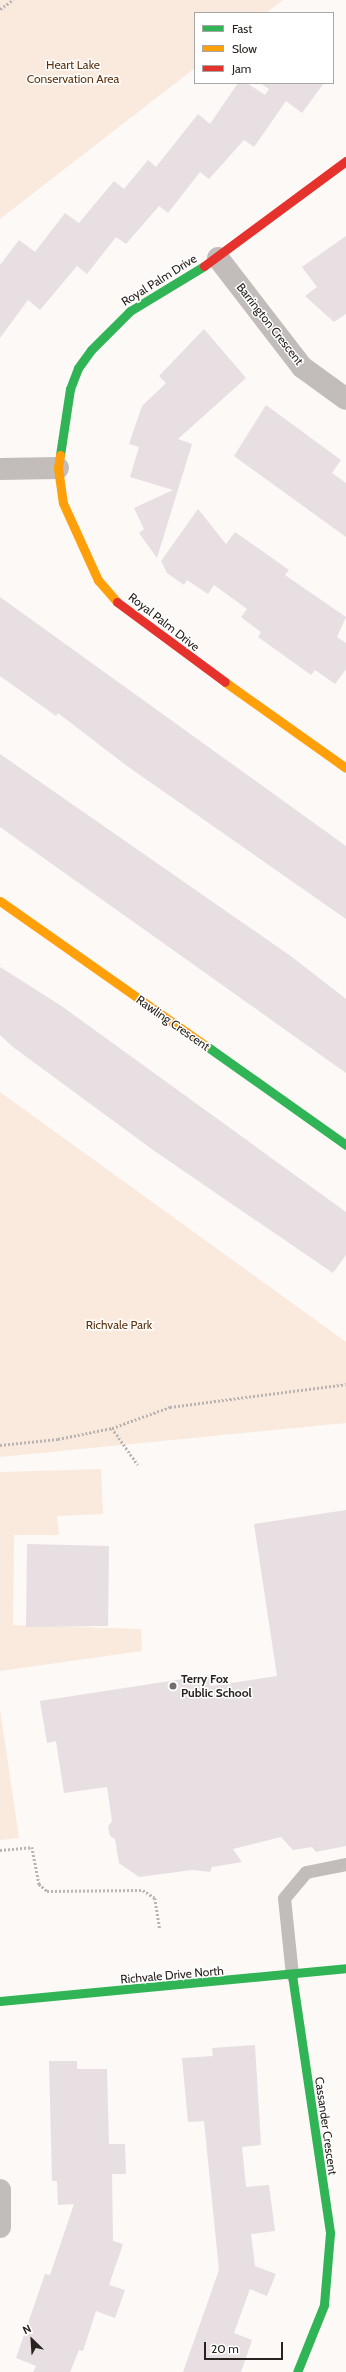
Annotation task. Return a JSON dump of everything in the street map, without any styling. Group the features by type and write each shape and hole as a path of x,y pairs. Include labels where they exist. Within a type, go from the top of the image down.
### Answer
{"street":[{"name":"Royal Palm Drive","path":"346,161 218,258 130,311 91,350 78,368 70,389 58,468 63,503 82,552 98,580 124,610 346,768"},
{"name":"Barrington Crescent","path":"218,258 302,367 346,399"},
{"path":"0,469 58,468"},
{"name":"Rawling Crescent","path":"0,901 346,1145"},
{"name":"Richvale Drive North","path":"0,2002 346,1968"},
{"name":"Cassander Crescent","path":"292,1974 330,2233 324,2305 297,2372"},
{"path":"0,2190 0,2227"}],"lane":[{"path":"292,1974 284,1898 306,1872 346,1864"}],"path":[{"path":"0,9 13,0"},
{"path":"0,1445 58,1439 112,1428 170,1407 346,1384"},
{"path":"112,1428 138,1466"},
{"path":"0,1850 32,1847 39,1884 47,1891 143,1890 155,1898 160,1930"}],"green space":[{"name":"Heart Lake Conservation Area","path":"0,0 283,0 267,12 194,12 194,69 0,219"},
{"name":"Richvale Park","path":"0,1092 346,1342 346,1423 0,1457"},
{"path":"101,1469 103,1514 57,1516 59,1535 14,1535 13,1625 141,1629 142,1651 0,1671 0,1472"},
{"path":"0,1709 19,1838 0,1840"}],"building":[{"path":"237,84 248,84 265,95 269,89 262,84 323,84 302,113 286,101 254,147 244,140 209,179 200,172 168,213 159,206 126,244 116,237 87,274 77,266 40,310 28,300 0,338 0,265 19,240 35,252 65,213 79,223 114,181 124,189 148,160 156,167 198,114 210,124"},
{"path":"346,236 346,314 334,322 305,296 317,287 302,267"},
{"path":"204,329 246,378 178,439 192,444 157,558 139,533 144,529 134,508 173,490 130,477 139,447 129,444 142,406 166,383 159,376"},
{"path":"266,405 341,460 332,473 346,483 346,537 234,456"},
{"path":"198,509 226,544 235,532 289,570 285,575 346,617 337,637 346,643 346,669 335,684 315,670 311,675 258,637 261,632 241,617 247,609 214,585 208,594 187,580 184,585 167,573 161,561"},
{"path":"0,597 346,846 346,919 127,766 58,713 56,716 0,676"},
{"path":"0,754 292,957 346,999 346,1073 0,827"},
{"path":"0,967 60,1005 346,1212 346,1255 333,1273 153,1150 13,1047 0,1035"},
{"path":"346,1510 346,1846 316,1852 312,1847 293,1850 281,1837 233,1849 242,1862 212,1867 210,1872 192,1870 139,1877 119,1863 115,1839 110,1836 108,1827 112,1821 107,1787 64,1793 56,1741 47,1743 40,1701 209,1675 211,1686 277,1676 254,1524"},
{"path":"27,1544 109,1546 108,1626 26,1627"},
{"path":"255,2045 261,2145 242,2147 246,2187 269,2185 275,2231 251,2234 255,2266 276,2274 267,2296 250,2289 234,2333 252,2340 241,2372 183,2372 219,2270 204,2121 188,2122 182,2058 213,2056 212,2048"},
{"path":"49,2061 77,2061 77,2069 107,2069 109,2144 125,2144 126,2174 112,2174 113,2241 123,2244 109,2285 125,2290 115,2318 96,2311 83,2351 79,2350 70,2372 33,2372 36,2366 16,2358 45,2274 50,2275 74,2204 58,2205 57,2181 52,2181"}],"traffic: fast":[{"path":"60,455 70,389 78,368 91,350 130,311 204,266"},
{"path":"205,1045 346,1145"},
{"path":"0,2001 346,1968"},
{"path":"292,1975 330,2233 324,2305 297,2372"}],"traffic: slow":[{"path":"60,455 58,468 63,503 98,580 117,602"},
{"path":"225,682 346,768"},
{"path":"0,901 205,1045"}],"traffic: jam":[{"path":"204,266 346,161"},
{"path":"117,602 225,682"}],"place":[{"name":"Terry Fox Public School","path":"173,1686"}]}
